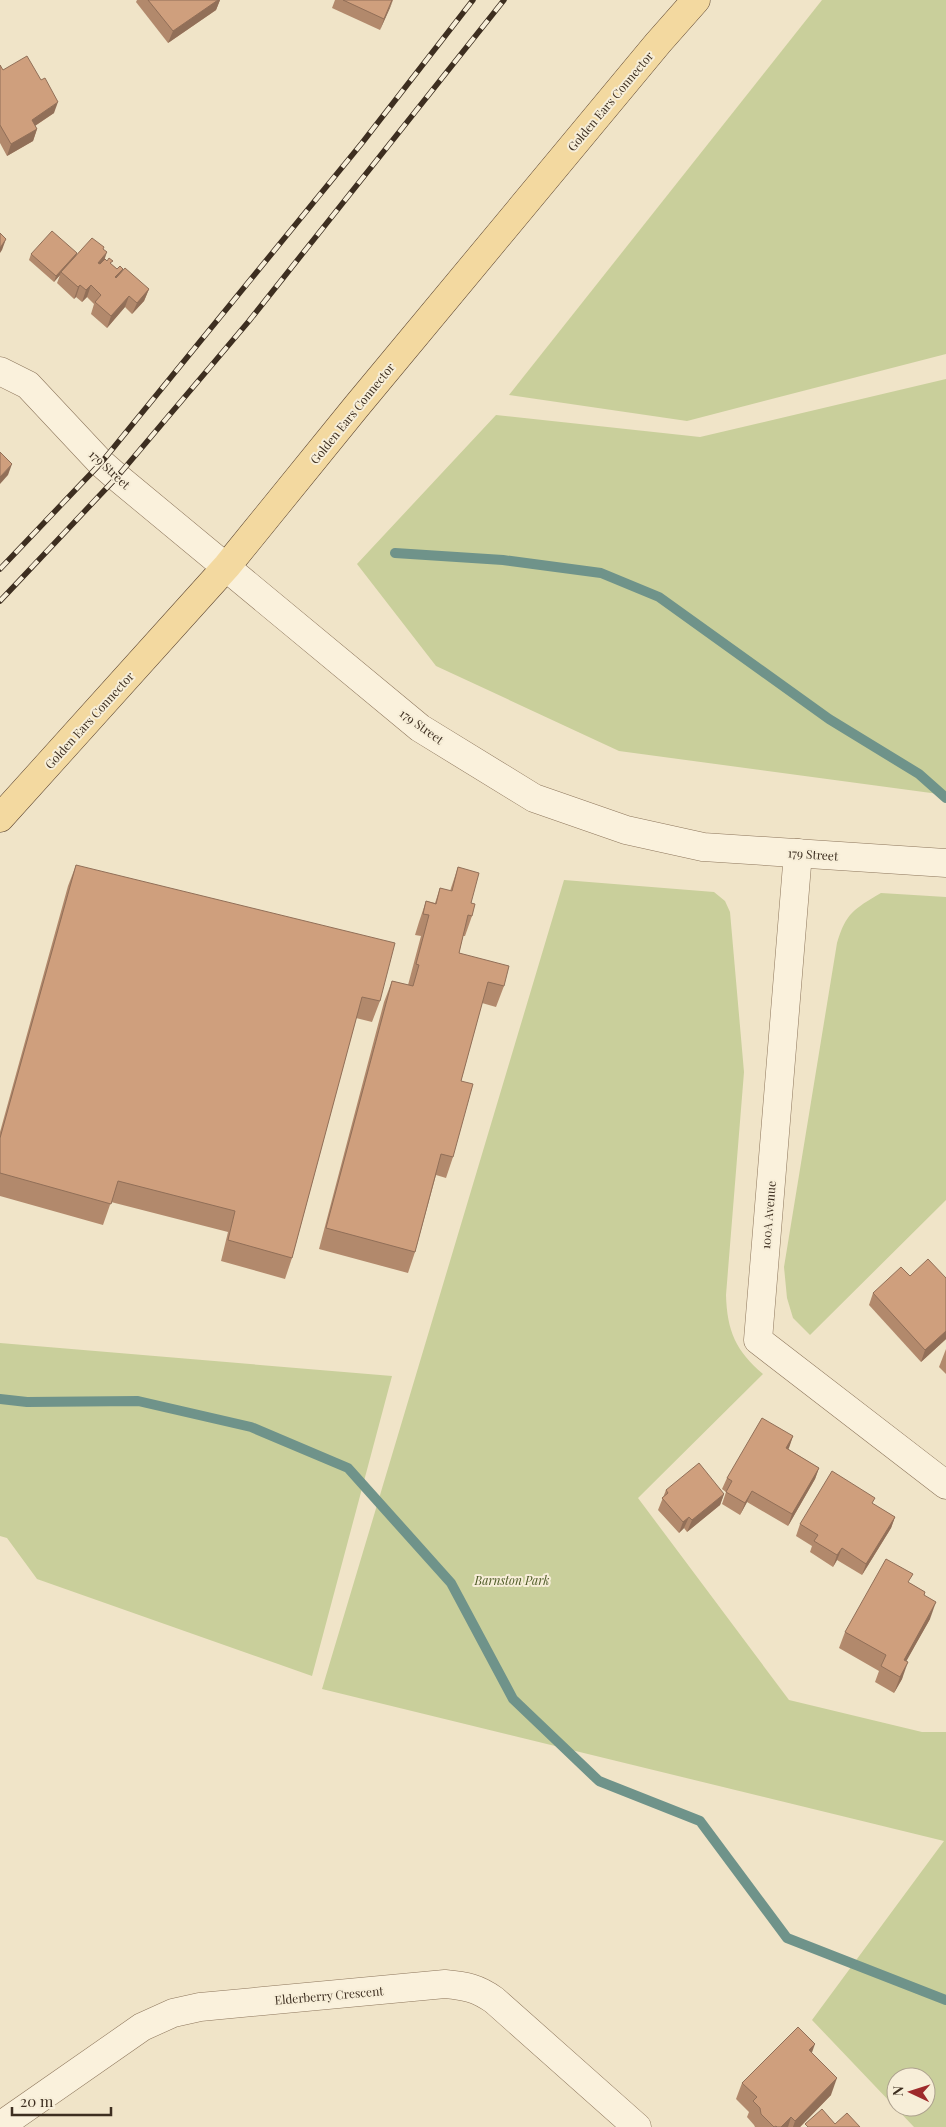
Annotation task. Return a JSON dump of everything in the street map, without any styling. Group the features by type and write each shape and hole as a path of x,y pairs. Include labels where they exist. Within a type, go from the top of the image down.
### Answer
{"main road":[{"name":"Golden Ears Connector","path":"0,818 227,566 356,407 658,43 696,0"}],"street":[{"name":"179 Street","path":"0,371 28,385 101,463 420,728 534,798 626,830 703,847 946,863"},
{"name":"100A Avenue","path":"798,852 758,1340 946,1485"},
{"name":"Elderberry Crescent","path":"4,2126 142,2027 179,2011 445,1984 464,1986 481,1991 494,2000 637,2127"}],"green space":[{"path":"822,0 946,0 946,354 687,421 509,395"},
{"path":"946,379 946,795 619,751 436,666 357,564 496,415 700,437"},
{"name":"Barnston Park","path":"564,880 714,892 725,901 730,912 744,1072 726,1295 728,1319 735,1339 746,1357 763,1374 638,1498 789,1700 922,1732 946,1732 946,2127 914,2127 904,2117 936,2117 936,2067 886,2067 886,2098 812,2020 944,1841 322,1689"},
{"path":"881,893 946,897 946,1200 810,1335 793,1318 787,1298 784,1267 837,943 844,925 852,913"},
{"path":"0,1343 392,1376 312,1676 37,1579 7,1538 0,1536"}],"building":[{"path":"148,0 218,0 173,31"},
{"path":"343,0 392,0 384,19"},
{"path":"27,56 41,80 45,78 58,102 32,120 37,129 11,144 0,125 0,65 3,70"},
{"path":"52,231 77,253 56,276 31,254"},
{"path":"0,233 6,239 0,248"},
{"path":"92,238 104,247 103,249 107,252 98,263 100,264 105,259 107,261 109,258 113,261 110,263 117,269 120,266 123,269 116,278 125,268 149,289 137,303 129,296 111,316 95,302 101,295 91,285 86,290 80,285 78,287 61,272"},
{"path":"0,452 12,464 0,477"},
{"path":"76,865 395,943 380,1001 362,997 292,1258 228,1240 235,1211 118,1181 111,1204 0,1173 0,1138"},
{"path":"458,867 479,873 471,903 475,904 472,916 468,915 459,953 509,966 504,986 488,982 461,1081 473,1084 453,1157 441,1154 415,1252 326,1228 392,981 413,986 419,965 416,964 429,915 423,914 426,901 436,904 440,888 452,891"},
{"path":"928,1259 946,1278 946,1331 925,1350 873,1293 901,1267 910,1276"},
{"path":"762,1418 793,1436 786,1448 819,1468 792,1514 752,1491 745,1503 726,1492 732,1481 727,1478"},
{"path":"699,1463 724,1494 692,1520 689,1517 683,1522 662,1498 668,1493 666,1490"},
{"path":"832,1471 875,1498 872,1503 895,1517 866,1564 842,1548 837,1555 814,1541 818,1535 800,1524"},
{"path":"886,1559 913,1574 908,1582 925,1592 924,1595 936,1602 904,1660 908,1662 900,1677 881,1666 886,1655 845,1632"},
{"path":"798,2027 815,2044 809,2050 837,2078 795,2121 791,2117 781,2127 774,2127 761,2114 760,2108 753,2101 757,2097 742,2083"},
{"path":"822,2109 835,2124 847,2113 860,2127 808,2127 805,2124"}],"waterway":[{"path":"395,553 503,560 601,573 659,597 829,719 919,774 946,798"},
{"path":"0,1399 27,1402 138,1401 251,1427 348,1468 451,1583 513,1699 599,1781 700,1821 787,1938 946,2000"}],"railway":[{"path":"0,569 101,463 362,143 473,0"},
{"path":"0,601 117,477 249,321 504,0"}]}
